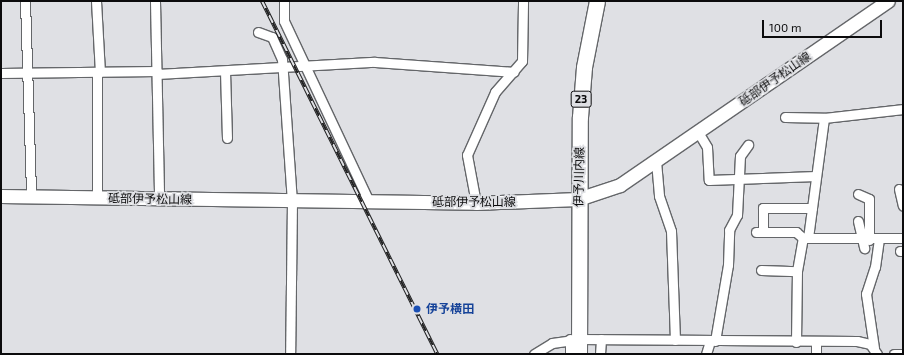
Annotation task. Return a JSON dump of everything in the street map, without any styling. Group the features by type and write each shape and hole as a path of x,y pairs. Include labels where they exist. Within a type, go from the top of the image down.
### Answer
{"main road":[{"name":"伊予川内線","path":"579,354 575,339 582,89 597,1"},
{"name":"砥部伊予松山線","path":"1,196 159,200 476,203 578,199 620,185 888,1"}],"street":[{"path":"25,1 31,197"},
{"path":"96,1 98,72 96,198"},
{"path":"155,1 159,200"},
{"path":"284,1 284,21 304,66 370,202"},
{"path":"476,203 467,154 495,92 514,72 524,52 523,1"},
{"path":"258,32 272,37 280,52 282,68 292,201 290,354"},
{"path":"1,73 157,73 225,71 375,62 514,72"},
{"path":"225,71 226,138"},
{"path":"785,117 824,118 903,109"},
{"path":"796,342 797,271 812,208 824,118"},
{"path":"698,132 707,147 709,180 816,176"},
{"path":"706,354 712,341 728,265 729,230 737,214 737,180 740,156 748,145"},
{"path":"656,161 659,196 671,231 675,340"},
{"path":"899,189 903,206"},
{"path":"858,194 869,199 866,242"},
{"path":"812,208 763,208 759,232 796,232 806,238 866,242 903,238"},
{"path":"858,221 866,242"},
{"path":"875,351 866,294 875,267 878,240"},
{"path":"761,270 797,271"},
{"path":"570,354 575,339"},
{"path":"534,354 542,346 575,339 796,342 857,341 875,351"},
{"path":"600,354 601,339"},
{"path":"816,342 816,354"},
{"path":"894,354 903,354"}],"railway":[{"path":"262,1 437,354"}],"place":[{"name":"伊予横田","path":"417,309"}]}
